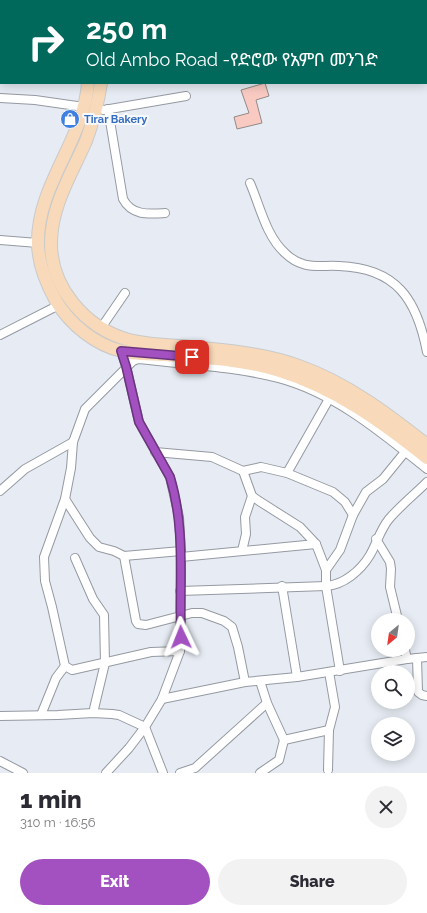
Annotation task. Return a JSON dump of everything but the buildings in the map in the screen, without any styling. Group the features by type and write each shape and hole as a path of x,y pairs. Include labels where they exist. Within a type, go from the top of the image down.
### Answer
{"main road":[{"path":"88,84 84,107 78,127 42,208 38,229 40,260 48,288 59,305 76,325 90,336 123,351 230,360 270,368 322,387 352,404 382,418"},
{"path":"101,84 96,112 54,215 51,240 53,261 60,282 76,307 99,327 130,340 234,351 272,358 299,366 340,384 382,418 418,444 427,458"},
{"path":"90,336 99,327"}],"street":[{"path":"96,112 186,96"},
{"path":"0,98 35,100 84,107"},
{"path":"108,109 123,200 126,205 134,211 148,214 165,213"},
{"path":"250,183 270,233 277,245 293,260 310,266 340,266 373,272 394,282 411,303 417,314 427,352"},
{"path":"0,240 38,243"},
{"path":"99,327 125,293"},
{"path":"0,335 59,305"},
{"path":"123,351 138,360"},
{"path":"106,773 129,748 145,727 162,698 180,651 181,554 179,518 173,486 170,477 155,452 136,414 123,351"},
{"path":"180,651 151,652 72,670 65,666 45,581 44,557 65,499 71,468 73,442 85,409 89,403 126,366 133,361 138,360 200,365 259,373 280,378 329,399 361,418 418,444 427,469"},
{"path":"286,473 329,399"},
{"path":"0,491 25,468 73,442"},
{"path":"326,570 340,550 353,515 366,492 383,480 418,444"},
{"path":"155,452 212,457 243,471 261,467 286,473 333,492 345,502 353,515"},
{"path":"243,471 252,496 259,502 300,527 316,544 326,570 326,586 340,671"},
{"path":"180,591 282,586 326,586 340,584 362,566 370,555 376,539 390,519 427,482"},
{"path":"242,551 246,534 245,517 252,496"},
{"path":"65,499 93,542 98,547 114,551 124,556 242,551 316,544"},
{"path":"376,539 390,562 390,587 396,613"},
{"path":"124,556 136,621 138,624 146,625 180,616 202,613 224,621 232,627 238,647 245,682"},
{"path":"75,558 93,599 104,615 105,663 93,713"},
{"path":"282,586 297,677"},
{"path":"162,698 245,682 297,677 427,657"},
{"path":"417,658 418,692 427,696"},
{"path":"41,715 56,678 65,666"},
{"path":"328,770 329,730 335,707 329,672"},
{"path":"260,681 267,704 284,740 279,760 260,773"},
{"path":"180,773 198,770 267,704"},
{"path":"0,716 93,713 119,715 145,727 163,773"},
{"path":"284,740 329,730"},
{"path":"0,761 23,773"}],"place":[{"name":"Tirar Bakery","path":"70,119"}],"route":[{"path":"181,637 181,551 179,518 173,486 170,477 139,422 121,351 192,357"}]}
